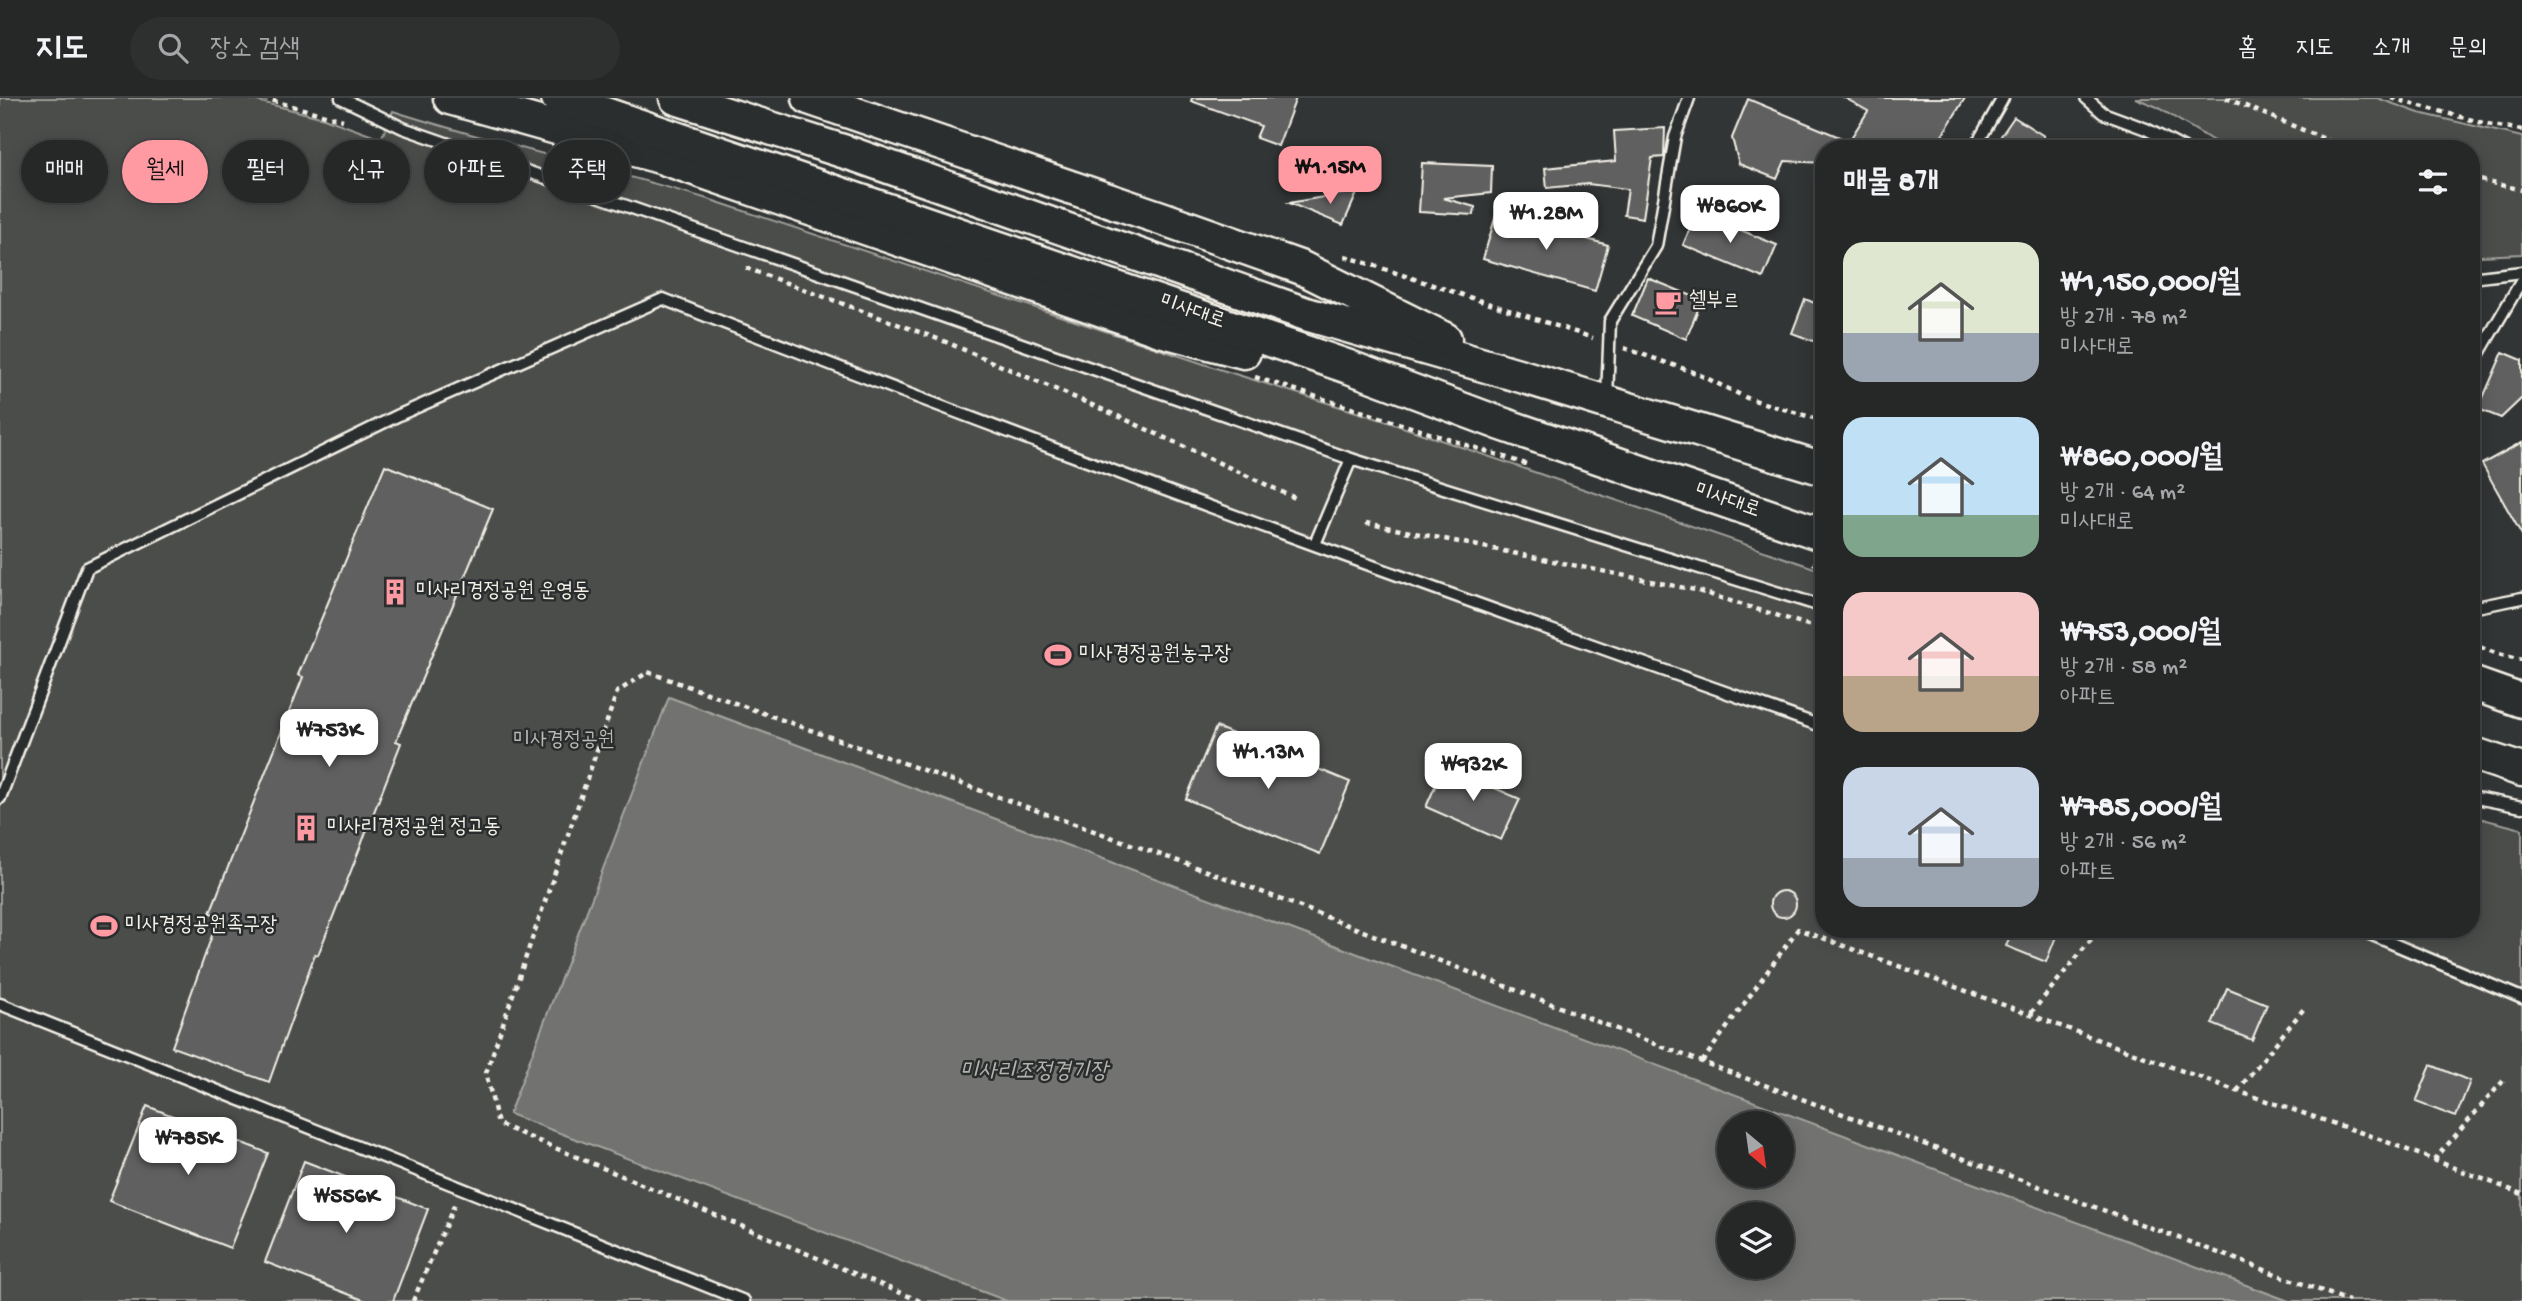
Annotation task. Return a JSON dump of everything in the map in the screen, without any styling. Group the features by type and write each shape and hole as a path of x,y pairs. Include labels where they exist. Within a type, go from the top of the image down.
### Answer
{"main road":[{"path":"450,98 499,105 660,157 1160,330 1226,346 1380,401 1499,423"},
{"name":"미사대로","path":"558,98 1349,367 1499,423 1815,532"},
{"name":"미사대로","path":"676,98 855,155 1306,314 1518,375 1815,466"},
{"path":"809,98 1302,268 1518,375"},
{"path":"2480,686 2522,701"},
{"path":"2480,756 2522,770"}],"lane":[{"path":"341,98 402,127 1352,460 1815,604"},
{"path":"1607,402 1610,321 1656,246 1675,137 1689,98"},
{"path":"1979,140 2003,98"},
{"path":"2086,98 2103,113 2167,140"},
{"path":"2480,276 2522,272"},
{"path":"2480,352 2522,280"},
{"path":"0,798 87,568 399,415 663,299 921,400 1815,724"},
{"path":"1315,544 1352,460"},
{"path":"2480,606 2522,598"},
{"path":"2480,799 2522,807"},
{"path":"2379,938 2522,998"},
{"path":"0,1004 744,1301"}],"path":[{"path":"263,98 325,113 348,122"},
{"path":"2226,98 2327,140"},
{"path":"2391,98 2487,124 2522,130"},
{"path":"2480,180 2522,190"},
{"path":"1339,254 1696,373 1747,398 1815,418"},
{"path":"736,265 946,342 1120,417 1295,498"},
{"path":"1366,523 1695,590 1815,627"},
{"path":"2480,647 2522,660"},
{"path":"920,1301 498,1124 486,1073 617,692 648,672 1223,877 1702,1062 2349,1301"},
{"path":"1702,1062 1798,929 1815,935"},
{"path":"1823,938 2522,1194"},
{"path":"2031,1013 2093,938"},
{"path":"2237,1091 2306,1006"},
{"path":"2434,1160 2504,1080"},
{"path":"414,1301 461,1187"}],"green space":[{"name":"미사경정공원","path":"0,98 245,98 324,118 381,139 393,111 491,140 424,140 424,203 529,203 529,150 543,154 543,203 630,203 632,177 711,200 1219,369 1382,420 1815,568 1815,938 2480,938 2480,818 2522,829 2522,1301 0,1301"},
{"path":"2135,98 2377,98 2419,113 2522,137 2522,254 2480,256 2480,140 2212,140 2155,106"}],"water":[{"name":"미사리조정경기장","path":"669,697 1779,1111 1717,1111 1717,1188 1794,1188 1794,1116 2289,1301 1007,1301 509,1114"}],"building":[{"path":"1192,98 1296,98 1278,146 1256,138 1261,126 1191,101"},
{"path":"1845,98 1965,98 1939,140 1850,140 1868,111"},
{"path":"1748,99 1847,140 1815,140 1815,163 1785,161 1777,179 1739,164 1732,138"},
{"path":"2014,117 2044,136 2042,140 1998,140"},
{"path":"1665,128 1664,157 1652,158 1643,218 1624,215 1628,189 1588,184 1547,188 1545,168 1616,161 1614,131"},
{"path":"1422,163 1492,166 1491,193 1443,198 1475,207 1474,215 1419,212"},
{"path":"1358,191 1343,225 1289,203"},
{"path":"1697,212 1777,245 1763,278 1683,245"},
{"path":"1496,215 1608,245 1595,291 1483,259"},
{"path":"1648,278 1702,300 1686,339 1632,316"},
{"path":"1805,299 1815,303 1815,342 1792,333"},
{"path":"2503,352 2522,360 2522,398 2501,418 2480,410"},
{"path":"2522,442 2522,535 2482,464"},
{"path":"385,465 493,509 396,741 401,743 318,955 315,954 269,1082 172,1047 219,916 210,913 303,677 298,675"},
{"path":"1216,727 1350,782 1320,854 1186,799"},
{"path":"1444,766 1520,799 1501,840 1426,807"},
{"path":"1783,891 1792,895 1796,904 1792,913 1783,917 1774,913 1770,904 1774,895"},
{"path":"2009,938 2055,938 2046,962 2006,946"},
{"path":"2227,988 2267,1004 2252,1040 2212,1024"},
{"path":"2431,1065 2470,1081 2456,1117 2416,1102"},
{"path":"147,1106 268,1153 230,1248 109,1201"},
{"path":"304,1161 428,1209 393,1301 366,1301 265,1262"}],"place":[{"name":"쉘부르","path":"1668,302"},
{"name":"미사리경정공원 운영동","path":"395,592"},
{"name":"미사경정공원농구장","path":"1058,655"},
{"name":"미사리경정공원 정고동","path":"306,828"},
{"name":"미사경정공원족구장","path":"104,926"}]}
